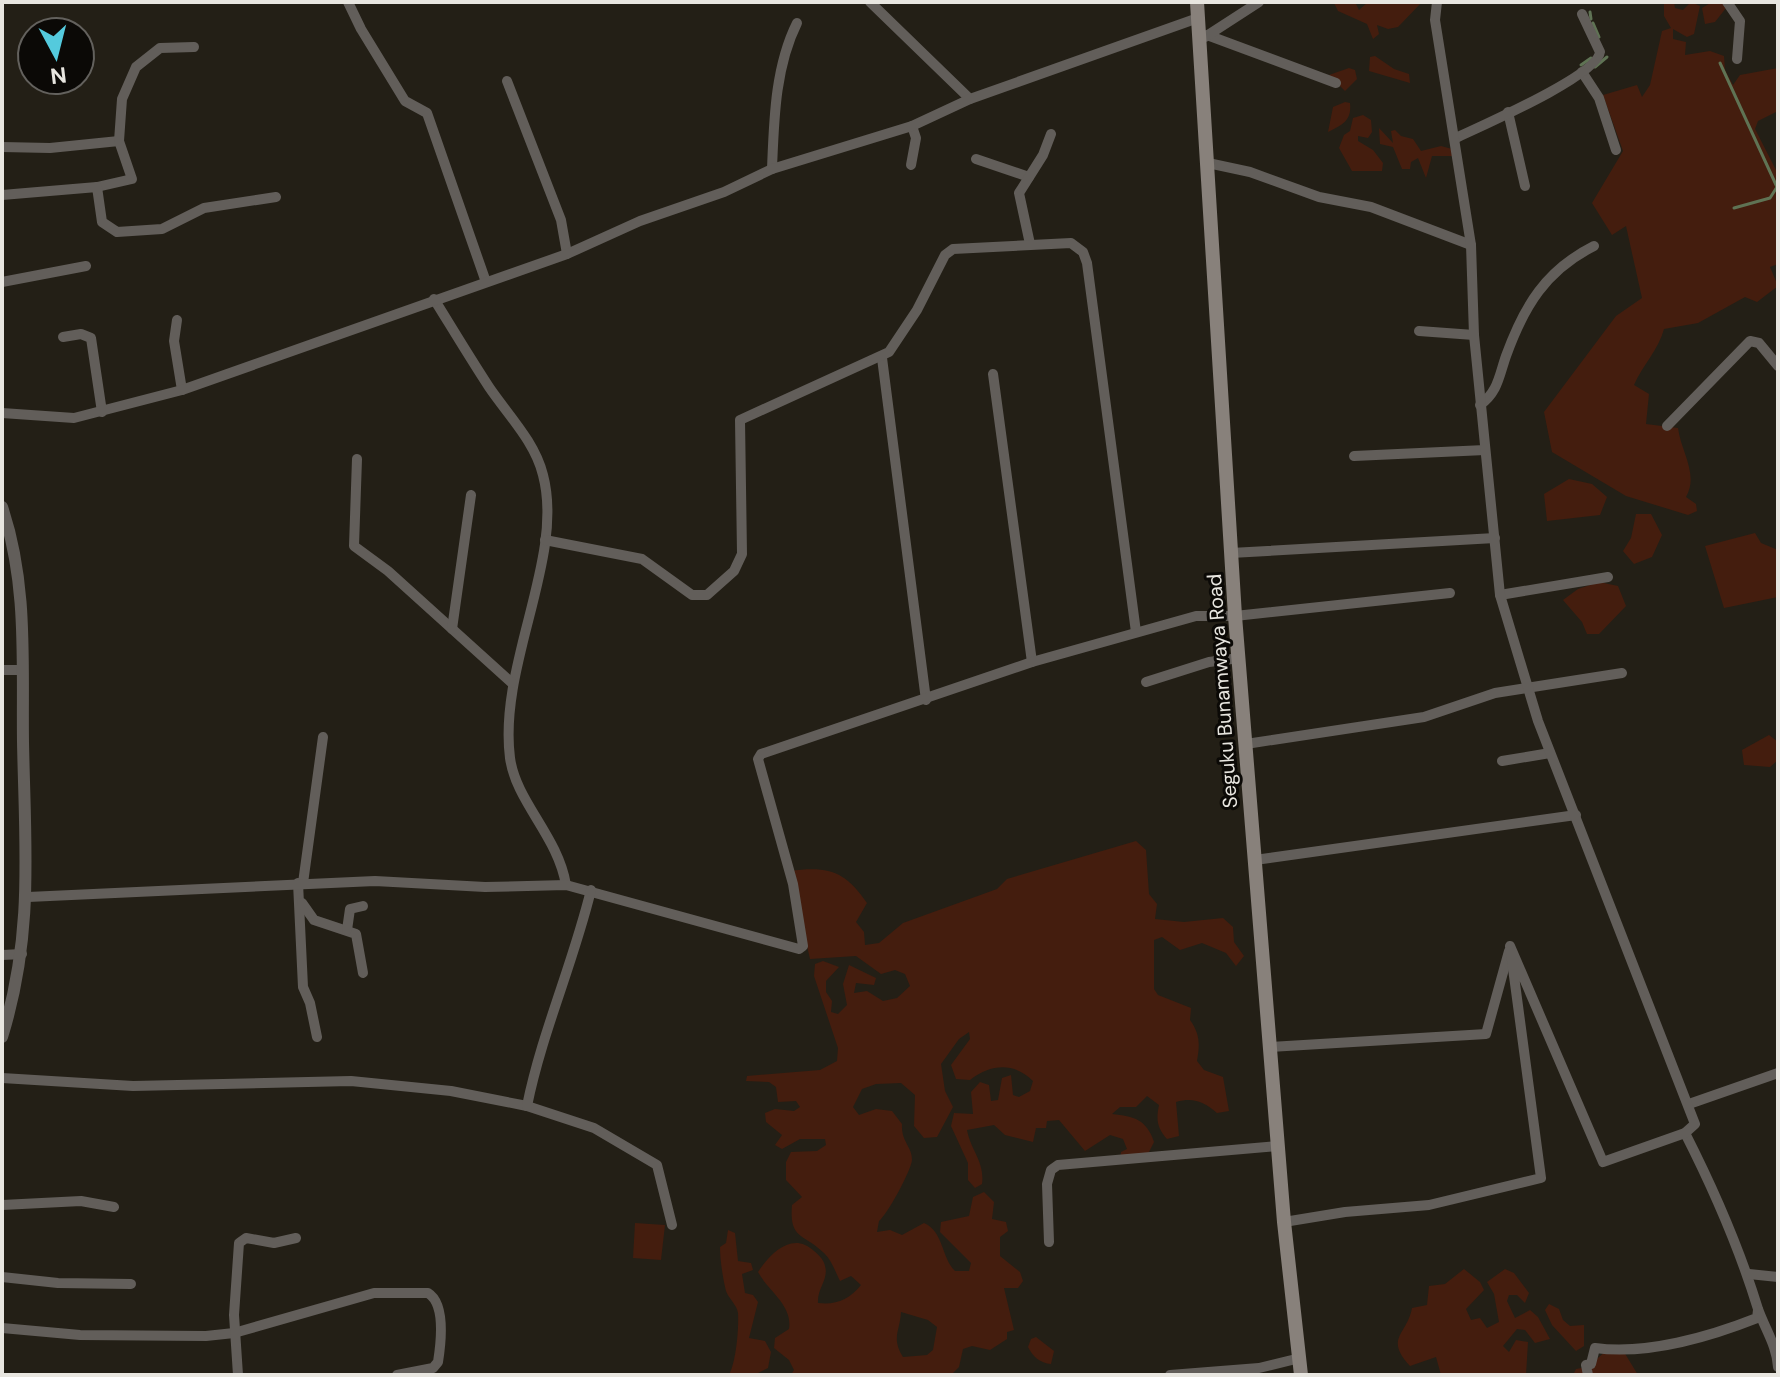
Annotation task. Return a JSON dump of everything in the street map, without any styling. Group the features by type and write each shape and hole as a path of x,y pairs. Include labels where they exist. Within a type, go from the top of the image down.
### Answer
{"main road":[{"name":"Seguku Bunamwaya Road","path":"1197,2 1203,37 1235,616 1284,1222 1301,1375"}],"street":[{"path":"348,2 405,101 427,113 486,282"},
{"path":"870,2 970,99"},
{"path":"1203,37 1259,2"},
{"path":"1437,2 1435,20 1471,245 1474,335 1500,595 1550,753 1576,815 1602,893 1695,1124 1685,1133 1603,1162 1510,946"},
{"path":"1727,2 1740,21 1737,59"},
{"path":"1456,138 1582,72 1600,56 1582,14"},
{"path":"2,413 61,419 102,412 182,390 567,254 640,221 724,192 772,169 912,126 970,99 1198,18"},
{"path":"772,169 775,103 781,82 784,49 797,23"},
{"path":"1203,37 1336,83"},
{"path":"2,195 97,187 132,179 119,141 122,99 136,67 160,48 194,47"},
{"path":"1582,72 1599,98 1616,150"},
{"path":"507,81 561,220 567,254"},
{"path":"1508,112 1525,186"},
{"path":"911,165 916,138 912,126"},
{"path":"1030,244 1018,201 1019,193 1051,134"},
{"path":"2,147 50,148 119,141"},
{"path":"976,159 1029,177"},
{"path":"1208,163 1250,172 1319,197 1371,207 1471,245"},
{"path":"97,187 102,222 117,232 162,229 204,208 276,197"},
{"path":"545,540 642,559 692,595 707,595 734,571 742,554 740,420 882,358 899,341 945,255 961,247 1071,243 1078,247 1087,263 1136,632"},
{"path":"1480,405 1491,397 1521,321 1552,273 1594,246"},
{"path":"2,282 86,266"},
{"path":"434,299 537,458 546,494 545,540 512,683 510,741 516,779 558,853 566,885"},
{"path":"177,320 174,341 182,390"},
{"path":"1419,331 1474,335"},
{"path":"63,337 90,336 102,412"},
{"path":"1667,426 1750,341 1759,343 1778,366"},
{"path":"882,358 926,700"},
{"path":"993,374 1032,662"},
{"path":"1354,456 1485,450"},
{"path":"357,459 354,546 388,571 512,683"},
{"path":"452,629 471,495"},
{"path":"2,1037 22,954 28,897 21,582 3,515"},
{"path":"1231,553 1495,538"},
{"path":"1500,595 1608,577"},
{"path":"28,897 421,881 485,887 566,885 793,951 803,946 793,884 759,756 1032,662 1196,616 1235,616 1450,593"},
{"path":"1146,682 1209,662 1239,658"},
{"path":"2,670 22,670"},
{"path":"1246,744 1424,717 1495,693 1622,673"},
{"path":"317,1037 310,1003 303,987 300,887 323,737"},
{"path":"1502,761 1550,753"},
{"path":"1255,860 1576,815"},
{"path":"300,887 304,911 314,920 356,934 363,973"},
{"path":"527,1106 545,1029 581,933 591,890"},
{"path":"347,930 350,909 363,906"},
{"path":"1270,1047 1486,1034 1510,946"},
{"path":"1284,1222 1442,1203 1541,1178 1510,946"},
{"path":"2,955 22,954"},
{"path":"1689,1104 1778,1073"},
{"path":"2,1078 133,1086 365,1082 475,1095 527,1106 594,1128 657,1165 672,1225"},
{"path":"1685,1133 1749,1274 1758,1309 1778,1354 1778,1367"},
{"path":"1049,1242 1047,1184 1051,1170 1058,1165 1278,1146"},
{"path":"2,1205 81,1201 114,1207"},
{"path":"238,1375 234,1333 240,1241 249,1238 274,1243 296,1238"},
{"path":"1749,1274 1778,1277"},
{"path":"2,1277 58,1283 131,1284"},
{"path":"2,1328 127,1337 234,1333 374,1293 428,1293 435,1298 439,1309 438,1362 433,1368 397,1375"},
{"path":"1588,1375 1586,1365 1591,1364 1595,1348 1624,1352 1729,1329 1757,1318 1758,1309"},
{"path":"1170,1375 1259,1368 1300,1358"}],"shaded area":[{"path":"1355,2 1359,10 1368,2 1422,2 1398,27 1388,29 1377,25 1379,34 1373,39 1367,24 1338,11 1334,3"},
{"path":"1664,2 1674,2 1675,8 1683,10 1691,2 1700,6 1694,34 1687,37 1673,29 1673,39 1686,42 1685,55 1710,51 1724,56 1725,70 1733,85 1740,75 1778,68 1778,111 1758,121 1755,129 1778,174 1778,264 1770,267 1778,286 1757,302 1745,297 1698,323 1664,329 1634,385 1649,394 1646,424 1678,428 1690,471 1690,488 1686,497 1696,504 1697,511 1688,515 1626,496 1552,452 1544,412 1616,316 1642,298 1626,226 1612,235 1592,203 1623,151 1603,95 1637,85 1642,97 1650,85 1662,31 1671,28 1664,16"},
{"path":"1712,2 1724,2 1726,8 1715,22 1705,24 1702,8"},
{"path":"1375,56 1394,69 1409,74 1410,83 1369,71 1370,57"},
{"path":"1349,68 1355,70 1357,79 1345,91 1329,75"},
{"path":"1350,103 1348,118 1328,132 1333,107"},
{"path":"1363,115 1371,120 1372,132 1368,138 1358,136 1358,141 1373,150 1383,163 1382,171 1352,171 1339,148 1344,135 1350,131 1353,118"},
{"path":"1379,128 1393,143 1391,131 1395,130 1401,136 1413,139 1421,151 1441,146 1452,149 1453,156 1432,156 1426,178 1418,158 1411,162 1410,169 1402,169 1393,147 1380,144"},
{"path":"1569,479 1592,484 1607,497 1600,515 1547,521 1544,494"},
{"path":"1636,514 1651,514 1662,535 1652,557 1634,564 1623,551 1631,538"},
{"path":"1755,533 1761,543 1778,550 1778,597 1724,608 1705,546"},
{"path":"1599,582 1618,586 1626,606 1599,634 1587,634 1582,622 1563,600 1578,589"},
{"path":"1769,735 1778,742 1778,760 1770,767 1744,765 1742,750"},
{"path":"1136,841 1146,850 1149,894 1157,904 1155,919 1184,922 1223,918 1233,927 1234,942 1244,956 1236,966 1226,953 1202,943 1180,950 1162,937 1154,940 1154,989 1158,995 1191,1008 1190,1020 1198,1039 1197,1061 1204,1070 1223,1077 1229,1111 1217,1113 1193,1100 1176,1102 1179,1136 1167,1139 1158,1124 1159,1105 1147,1096 1136,1107 1120,1107 1112,1114 1139,1120 1154,1142 1145,1160 1120,1162 1121,1152 1127,1149 1123,1139 1110,1135 1085,1151 1059,1120 1047,1121 1046,1128 1036,1128 1033,1142 1005,1135 994,1125 967,1130 982,1176 982,1184 975,1188 968,1180 968,1163 951,1126 954,1113 973,1114 971,1092 980,1082 989,1085 991,1101 998,1100 1002,1078 1011,1075 1013,1095 1019,1097 1030,1091 1033,1081 1018,1071 1002,1067 970,1080 956,1079 951,1065 970,1039 969,1032 959,1039 941,1064 945,1091 953,1107 937,1137 924,1138 914,1126 915,1095 901,1083 876,1084 862,1089 853,1107 859,1115 876,1109 892,1111 902,1124 903,1135 912,1155 908,1173 879,1221 877,1232 890,1230 902,1235 924,1223 939,1238 955,1271 969,1271 971,1263 940,1232 941,1222 969,1216 973,1197 984,1192 994,1202 992,1219 1006,1222 1008,1231 1000,1237 1000,1256 1020,1272 1023,1281 1018,1288 1004,1288 1014,1330 1007,1332 1007,1339 990,1350 972,1346 963,1349 959,1367 951,1375 791,1375 794,1370 789,1360 774,1348 775,1338 789,1329 789,1320 784,1305 758,1272 763,1265 783,1246 798,1243 814,1251 824,1264 826,1271 818,1303 842,1300 861,1285 851,1276 840,1281 827,1256 799,1235 793,1224 792,1205 802,1197 786,1180 786,1162 791,1152 817,1151 826,1145 825,1139 800,1139 782,1149 775,1145 782,1135 766,1122 765,1113 775,1109 794,1111 800,1107 796,1101 778,1102 776,1087 769,1082 746,1081 747,1076 820,1070 837,1061 838,1048 814,976 815,964 823,961 839,967 826,981 826,992 832,1001 831,1012 838,1014 847,1005 843,984 849,965 876,978 874,985 856,983 854,993 867,991 883,1001 897,998 910,986 905,974 895,970 881,974 856,956 810,959 790,871 826,870 851,884 867,903 856,922 864,932 865,945 879,943 903,923 997,889 1007,879","holes":["901,1312 928,1320 937,1327 933,1350 927,1355 903,1357 897,1339"]},
{"path":"635,1223 665,1225 661,1260 633,1258"},
{"path":"728,1230 735,1233 738,1261 751,1263 753,1270 742,1274 745,1293 753,1295 758,1302 749,1338 765,1341 771,1352 768,1368 754,1375 729,1375 735,1354 738,1320 737,1310 726,1291 721,1263 720,1247 726,1243"},
{"path":"1464,1269 1480,1282 1484,1290 1466,1309 1471,1320 1480,1318 1487,1328 1499,1322 1494,1294 1487,1282 1505,1269 1514,1273 1529,1293 1525,1303 1517,1295 1509,1295 1507,1301 1515,1318 1530,1310 1538,1317 1550,1339 1535,1343 1525,1330 1517,1329 1503,1346 1509,1352 1516,1340 1528,1342 1526,1375 1441,1375 1436,1357 1410,1366 1402,1357 1399,1337 1412,1308 1427,1305 1429,1286 1445,1284"},
{"path":"1549,1304 1559,1309 1563,1320 1570,1326 1584,1325 1584,1346 1576,1351 1552,1325 1545,1310"},
{"path":"1036,1337 1054,1351 1051,1364 1040,1361 1030,1351 1031,1339"},
{"path":"1605,1352 1624,1352 1638,1375 1573,1375 1576,1369 1587,1367"}],"waterway":[{"path":"1590,12 1591,19"},
{"path":"1593,23 1599,37"},
{"path":"1595,67 1607,57"},
{"path":"1581,65 1591,58"},
{"path":"1720,63 1777,187 1770,198 1734,208"}]}
